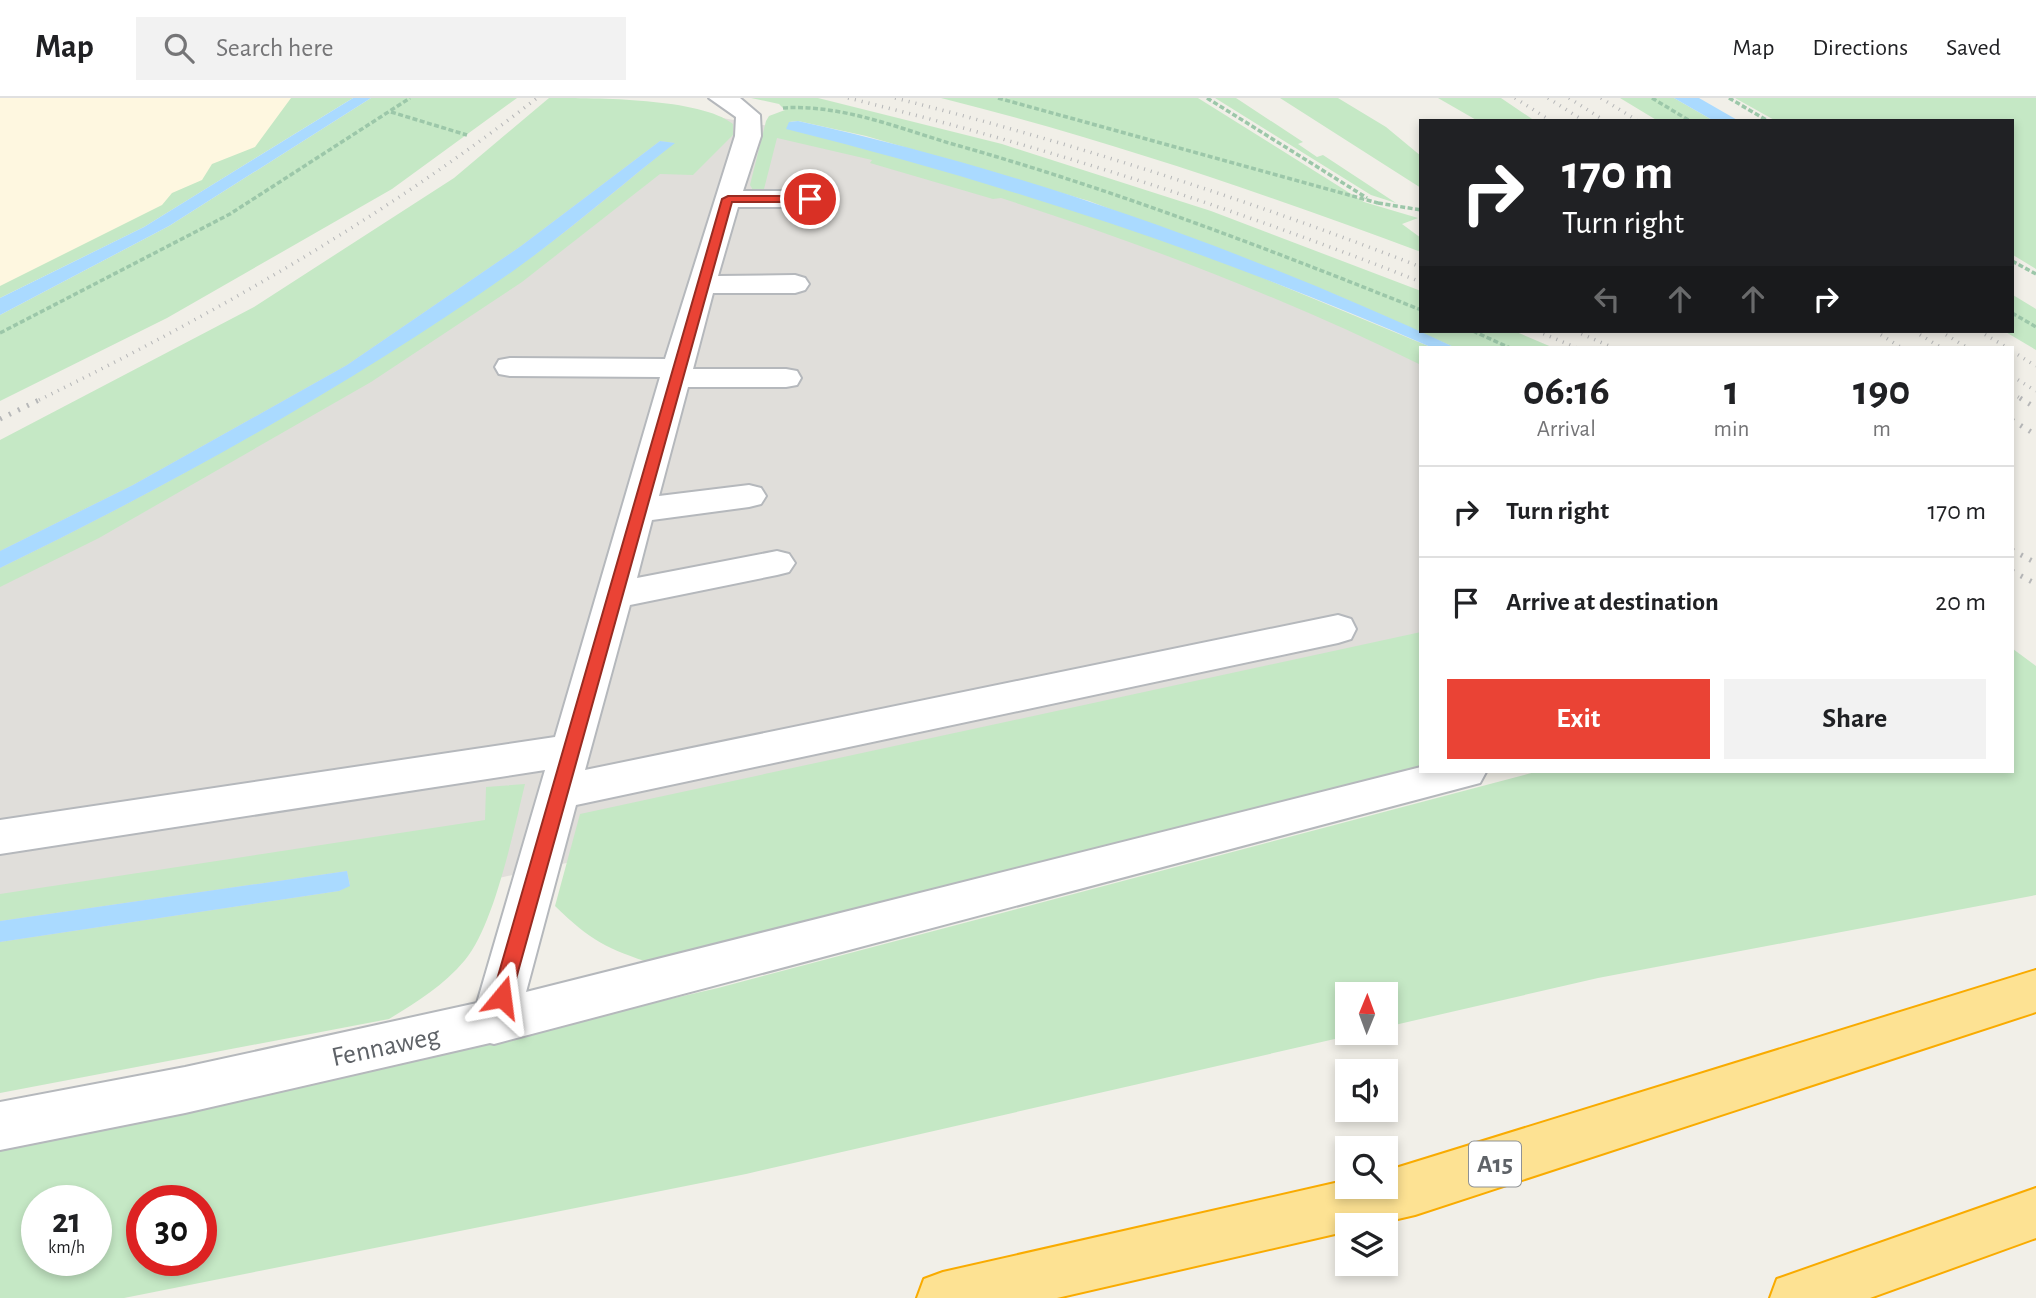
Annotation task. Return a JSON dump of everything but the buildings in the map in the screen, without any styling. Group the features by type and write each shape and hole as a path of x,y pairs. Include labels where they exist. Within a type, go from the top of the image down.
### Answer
{"highway":[{"name":"A15","path":"943,1298 1415,1190 2036,991"},
{"path":"1796,1298 2036,1213"}],"street":[{"path":"495,1023 614,595 750,123 740,107 721,98"},
{"path":"728,199 810,199"},
{"path":"702,285 794,284"},
{"path":"510,367 786,378"},
{"path":"639,510 749,496"},
{"path":"614,595 777,563"},
{"path":"559,792 1338,629"},
{"path":"0,837 571,750"},
{"name":"Fennaweg","path":"0,1126 142,1100 495,1023 1462,773"}],"path":[{"path":"0,333 230,214 410,98"},
{"path":"998,98 1378,203 1419,210"},
{"path":"1207,98 1378,203"},
{"path":"1652,98 1687,119"},
{"path":"1729,98 1765,119"},
{"path":"782,108 813,109 880,124 1061,175 1250,240 1419,309"},
{"path":"390,112 467,135"},
{"path":"2014,262 2036,274"},
{"path":"2014,314 2036,327"},
{"path":"1477,333 1506,346"}],"shaded area":[{"path":"0,98 361,98 0,305"},
{"path":"699,114 786,129 897,157 1427,346 1419,346 1419,673 0,989 0,506"}],"green space":[{"path":"291,98 353,98 144,227 0,298 0,286 162,205 172,193 202,180 212,164 255,147"},
{"path":"371,98 517,98 392,189 167,318 0,401 0,315 169,226"},
{"path":"549,98 593,98 673,104 718,115 733,124 733,135 693,175 660,174 522,282 371,382 99,538 0,587 0,568 132,501 262,430 451,313 553,241 674,143 660,141 521,246 347,365 133,485 0,551 0,440 254,307 454,178"},
{"path":"751,98 818,98 1002,144 1211,211 1419,290 1419,332 1338,296 1089,201 866,136 798,121 789,122 1098,217 1244,270 1428,346 1419,346 1419,364 1215,274 1109,235 1001,198 993,199 870,163 872,160 777,138 763,193 754,192 750,185 766,121 769,116 785,110 779,104"},
{"path":"941,98 1198,98 1364,202 1418,218 1402,224 1419,237 1419,251 1183,168"},
{"path":"1215,98 1236,98 1303,142 1298,144 1317,157 1323,155 1396,203 1371,195"},
{"path":"1280,98 1338,98 1386,127 1419,154 1419,187"},
{"path":"1438,98 1501,98 1532,119 1475,119"},
{"path":"1620,98 1674,98 1711,119 1655,119"},
{"path":"1735,98 2036,98 2036,269 2014,256 2014,119 1772,119"},
{"path":"2014,296 2036,309 2036,350 2007,333 2014,333"},
{"path":"1422,333 1519,333 1549,346 1451,346"},
{"path":"1419,632 1419,770 654,964 600,943 555,906 580,814"},
{"path":"2014,650 2036,666 2036,895 1598,978 1398,1024 1398,982 1335,982 1335,1039 746,1174 124,1298 0,1298 0,1146 370,1068 718,988 1531,773 2014,773"},
{"path":"525,784 502,876 475,945 465,960 439,986 389,1019 0,1093 0,942 339,891 350,885 347,871 0,921 0,894 485,820 486,787"}],"water":[{"path":"353,98 371,98 169,226 0,315 0,298 144,227"},
{"path":"1674,98 1699,98 1736,119 1711,119"},
{"path":"798,121 883,141 967,164 1133,216 1296,278 1452,346 1428,346 1274,282 1033,198 786,129 789,122"},
{"path":"660,141 675,143 534,256 452,313 262,430 132,501 0,568 0,551 133,485 347,365 521,246"},
{"path":"347,871 350,886 339,891 0,942 0,921"}],"railway":[{"path":"43,398 169,333 296,262 419,184 537,98"},
{"path":"848,98 994,137 1138,180 1419,281"},
{"path":"895,98 1029,134 1161,174 1419,266"},
{"path":"1515,98 1548,119"},
{"path":"1548,98 1581,119"},
{"path":"1569,98 1602,119"},
{"path":"1601,98 1635,119"},
{"path":"1542,333 1572,346"},
{"path":"1580,333 1609,346"},
{"path":"1878,333 1899,346"},
{"path":"1917,333 1939,346"},
{"path":"1943,333 1965,346"},
{"path":"1982,333 2005,346"},
{"path":"2014,352 2036,366"},
{"path":"2014,377 2036,391"},
{"path":"2014,394 2023,400"},
{"path":"0,419 43,398"},
{"path":"39,400 43,398"},
{"path":"2020,398 2036,408"},
{"path":"2014,421 2036,435"},
{"path":"2014,551 2036,563"},
{"path":"2014,572 2036,584"}],"route":[{"path":"502,997 705,271 728,199 810,199"}]}
